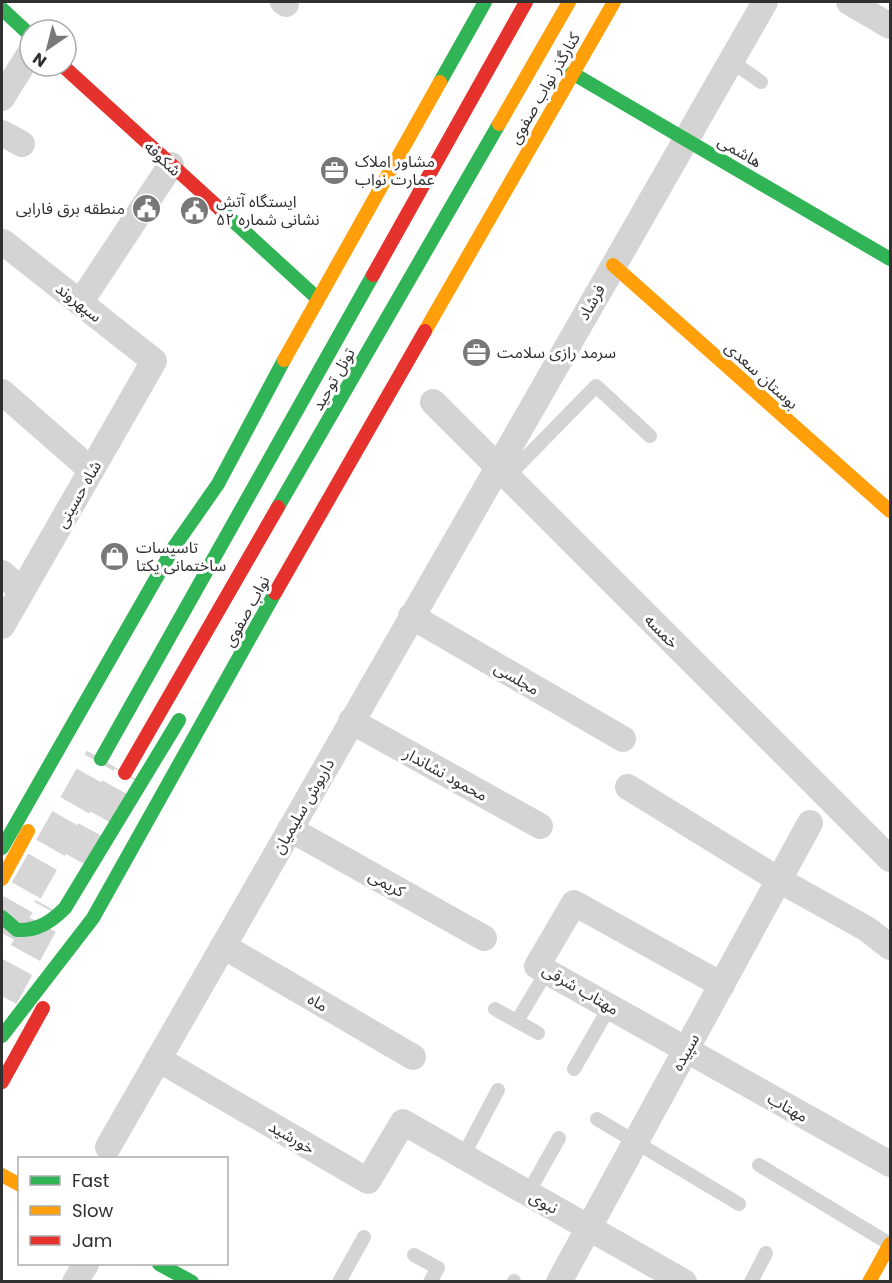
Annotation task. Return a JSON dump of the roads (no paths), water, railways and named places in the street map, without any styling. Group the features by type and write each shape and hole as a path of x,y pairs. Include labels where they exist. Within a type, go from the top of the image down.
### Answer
{"main road":[{"path":"184,558 218,484 317,298 485,2"},
{"name":"تونل توحید","path":"101,759 526,2"},
{"name":"تونل توحید","path":"125,773 569,2"},
{"name":"کنارگذر نواب صفوی","path":"504,190 614,2"},
{"path":"2,9 18,24"},
{"name":"هاشمی","path":"572,73 891,259"},
{"name":"شکوفه","path":"76,78 317,298"},
{"name":"نواب صفوی","path":"2,1036 93,918 504,190"},
{"name":"بوستان سعدی","path":"613,265 891,511"},
{"path":"2,848 174,547 218,484"},
{"path":"239,629 274,594"},
{"path":"2,917 17,930 33,930 46,924 65,908 79,889 186,708"},
{"path":"2,879 45,803"},
{"path":"2,1082 42,1011 58,963"},
{"path":"2,1175 18,1184"},
{"path":"869,1281 890,1244"},
{"path":"163,1265 192,1281"}],"street":[{"name":"فرشاد","path":"503,471 613,265 765,2"},
{"path":"857,3 891,26"},
{"path":"2,98 18,72"},
{"path":"80,303 171,165"},
{"name":"سپهروند","path":"3,242 154,361"},
{"name":"شاه حسینی","path":"2,626 154,361"},
{"path":"2,392 91,470"},
{"name":"خمسه","path":"434,402 891,860"},
{"name":"داریوش سلیمیان","path":"108,1147 411,616 503,471"},
{"path":"2,573 22,591"},
{"name":"مجلسی","path":"411,616 623,739"},
{"name":"محمود نشاندار","path":"351,722 540,826"},
{"path":"628,787 779,880 867,929 891,947"},
{"name":"سپیده","path":"559,1281 810,823"},
{"name":"کریمی","path":"290,829 484,938"},
{"name":"مهتاب شرقی","path":"686,1049 538,964 574,903 722,984"},
{"name":"ماه","path":"223,946 413,1057"},
{"name":"مهتاب","path":"686,1049 891,1164"},
{"name":"خورشید","path":"158,1059 368,1181 403,1122"},
{"name":"نبوی","path":"403,1122 684,1281"},
{"path":"75,1281 85,1265"}],"lane":[{"path":"731,61 761,82"},
{"path":"503,471 596,386 650,436"},
{"path":"516,1021 547,971"},
{"path":"574,1069 610,1006"},
{"path":"495,1009 538,1033"},
{"path":"463,1156 498,1090"},
{"path":"597,1119 739,1204"},
{"path":"528,1193 559,1138"},
{"path":"759,1165 890,1244"},
{"path":"339,1281 364,1237"},
{"path":"751,1281 766,1253"},
{"path":"414,1255 438,1268 430,1281"}],"tunnel":[{"path":"2,933 101,759"},
{"path":"77,860 125,773"},
{"path":"2,996 50,908"}],"place":[{"name":"مشاور املاک عمارت نواب","path":"334,170"},
{"name":"منطقه برق فارابی","path":"146,208"},
{"name":"ایستگاه آتش نشانی شماره ۵۲","path":"195,210"},
{"name":"سرمد رازی سلامت","path":"476,352"},
{"name":"تاسیسات ساختمانی یکتا","path":"115,556"}]}
